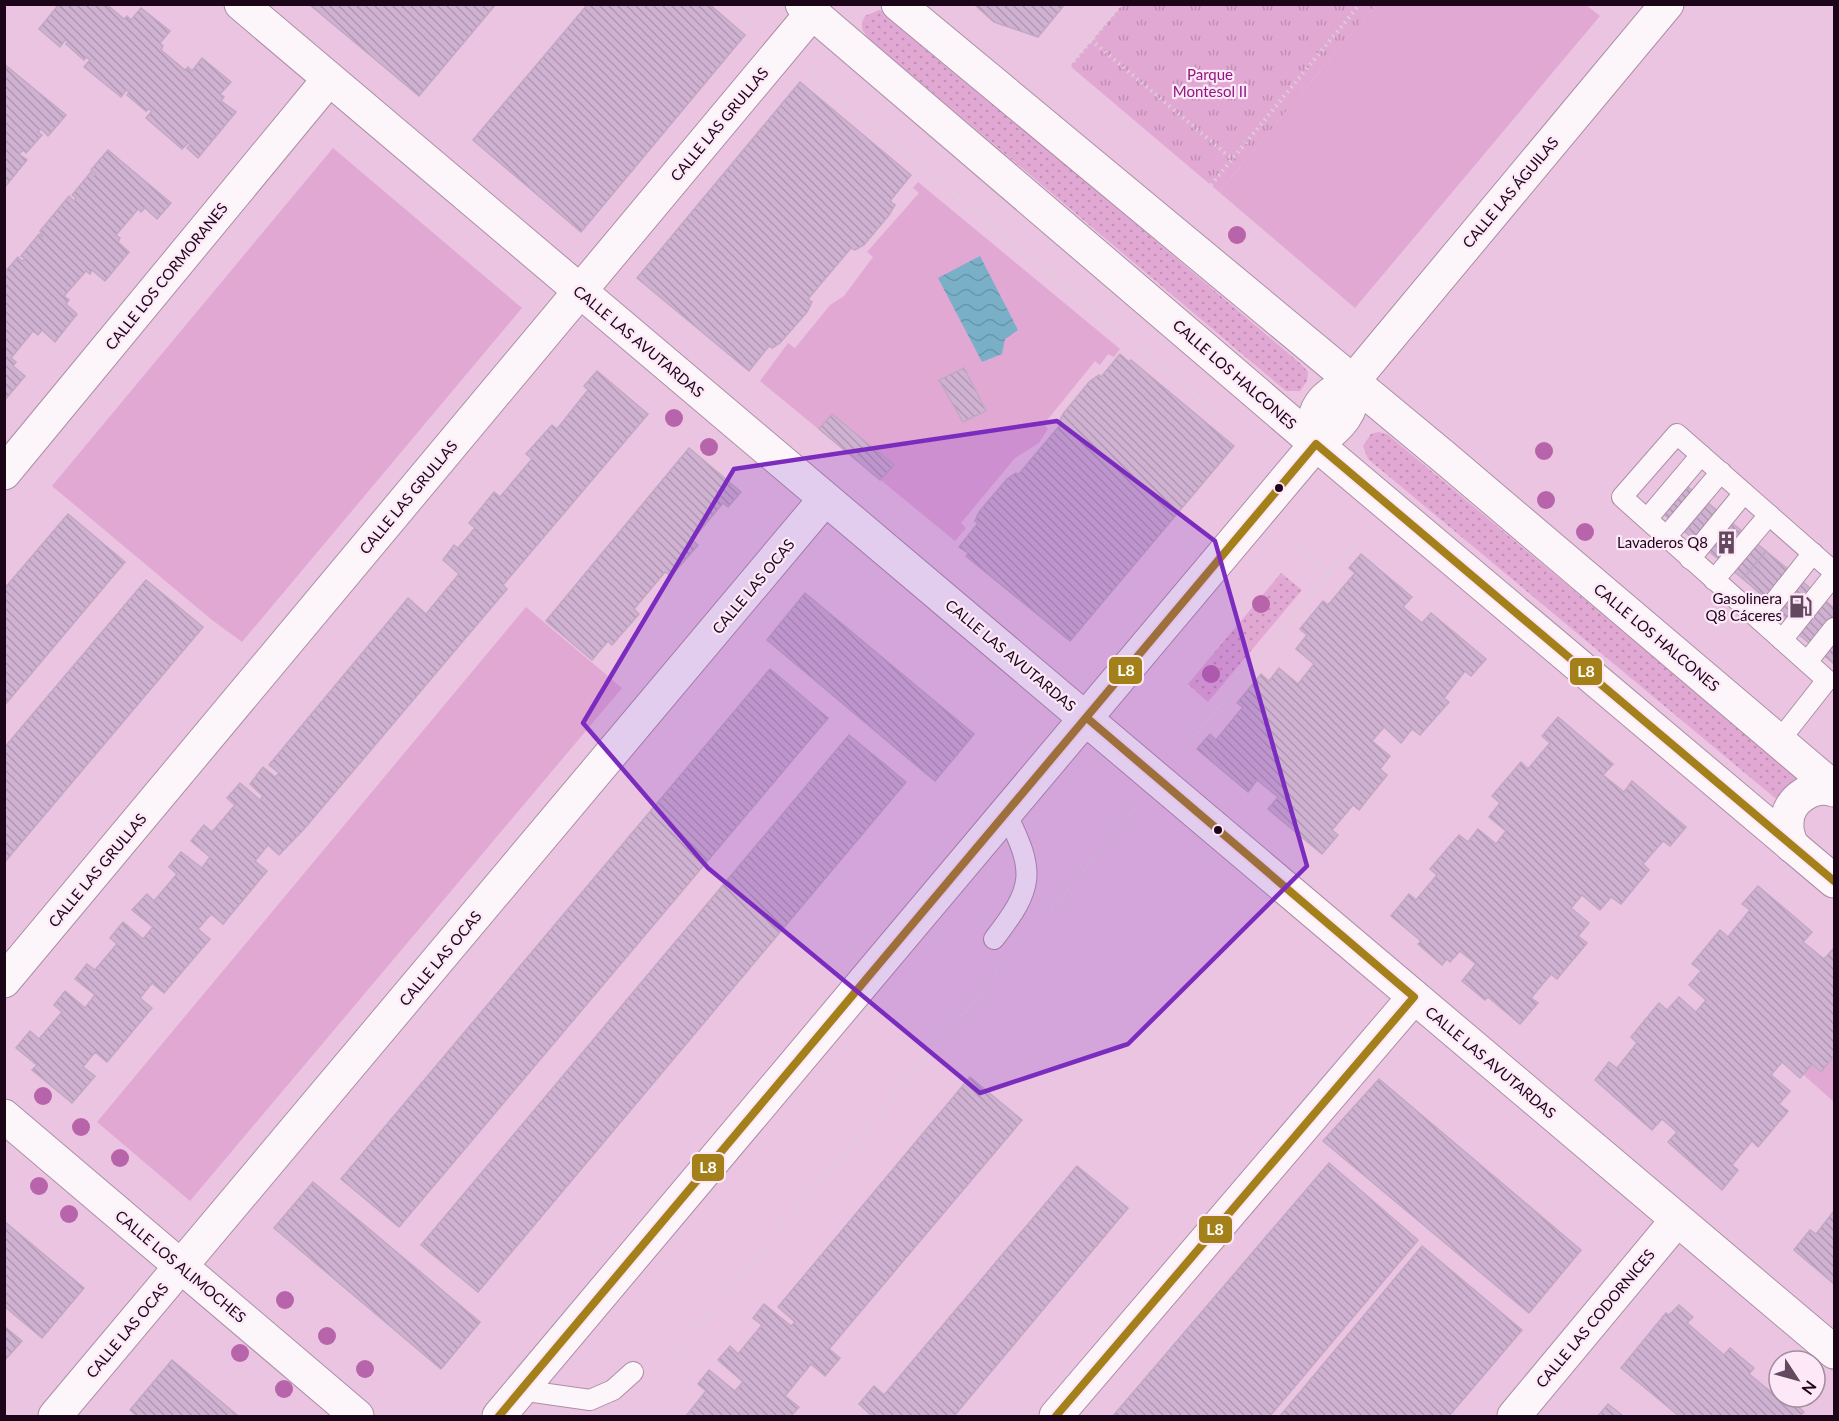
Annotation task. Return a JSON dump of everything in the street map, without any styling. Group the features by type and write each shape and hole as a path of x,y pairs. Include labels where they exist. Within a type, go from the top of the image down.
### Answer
{"street":[{"name":"CALLE LAS AVUTARDAS","path":"241,4 1834,1352"},
{"name":"CALLE LOS HALCONES","path":"898,4 1353,381 1834,789"},
{"name":"CALLE LAS ÁGUILAS","path":"1353,381 1667,4"},
{"name":"CALLE LOS HALCONES","path":"816,7 1316,444 1834,880"},
{"name":"CALLE LAS GRULLAS","path":"4,981 816,7"},
{"name":"CALLE LOS CORMORANES","path":"4,473 329,79"},
{"path":"499,1416 1316,444 1343,422 1352,408 1353,381"},
{"name":"CALLE LAS OCAS","path":"55,1416 825,500"},
{"path":"1792,846 1786,821 1797,799 1819,788 1834,789"},
{"path":"1056,1416 1414,997"},
{"name":"CALLE LOS ALIMOCHES","path":"4,1116 357,1416"},
{"name":"CALLE LAS CODORNICES","path":"1514,1416 1677,1220"}],"lane":[{"path":"1779,741 1827,680 1690,559 1622,497 1677,434 1834,573 1782,640"},
{"path":"1647,519 1701,455"},
{"path":"1666,537 1720,472"},
{"path":"1690,559 1744,493"},
{"path":"1714,580 1769,515"},
{"path":"1760,620 1813,553"},
{"path":"1807,662 1834,628"},
{"path":"994,939 1019,907 1027,885 1028,867 1006,813"},
{"path":"520,1390 590,1400 612,1390 633,1372"}],"path":[{"path":"1070,66 1122,4"},
{"path":"1210,185 1360,4"},
{"path":"1092,40 1232,159"}],"highlighted area":[{"path":"1057,421 1215,541 1307,866 1128,1044 980,1093 708,868 583,723 734,469"}],"green space":[{"name":"Parque Montesol II","path":"1122,5 1375,5 1219,192 1070,66"},
{"path":"1375,5 1586,5 1600,16 1355,308 1219,192"},
{"path":"879,10 886,12 1302,365 1308,372 1307,381 1300,391 1286,391 869,39 862,28 863,19"},
{"path":"333,148 522,308 242,642 212,620 52,486"},
{"path":"918,182 1120,349 1114,357 1108,354 1100,365 1095,361 1044,424 1048,429 1039,443 1015,458 961,523 966,528 955,541 760,381 788,343 795,348 830,305 844,296 873,257 867,252 919,193 913,188"},
{"path":"1378,432 1387,434 1794,775 1798,781 1781,803 1368,459 1363,446 1371,434"},
{"path":"1281,573 1302,590 1208,702 1188,684"},
{"path":"526,607 622,688 190,1201 97,1122"},
{"path":"1830,1031 1834,1034 1834,1102 1797,1069"}],"water":[{"path":"980,256 1018,330 1005,339 1002,354 982,362 938,278"}],"building":[{"path":"59,4 106,4 124,19 127,16 131,20 141,8 170,31 160,43 163,46 161,50 185,70 188,67 192,71 202,58 231,82 220,94 224,97 221,101 236,112 198,158 187,148 190,145 188,143 182,149 146,118 152,111 149,109 146,111 127,95 129,92 126,90 121,97 84,67 90,60 86,57 84,60 66,44 68,42 65,40 60,47 39,29"},
{"path":"309,4 496,4 419,96"},
{"path":"588,4 709,4 745,35 581,232 473,140"},
{"path":"974,4 1065,4 1038,37 994,22"},
{"path":"4,64 66,115 48,136 41,129 38,132 42,135 26,153 23,150 19,154 27,160 4,188"},
{"path":"800,82 911,175 890,201 895,205 889,215 864,245 855,250 851,248 808,299 812,302 807,312 780,343 772,348 769,346 749,371 637,278"},
{"path":"108,150 171,203 157,219 145,208 141,212 138,209 116,235 120,238 118,242 129,252 105,281 92,270 90,274 86,271 64,296 69,300 66,304 77,314 55,342 42,330 38,335 33,331 11,358 16,362 13,366 25,376 4,401 4,273 18,257 22,261 25,259 21,256 39,234 43,237 40,231 69,196 74,201 76,198 72,195 91,172 94,176 96,174 91,170"},
{"path":"1120,354 1129,362 1131,360 1234,446 1070,641 966,556 968,553 959,547 978,523 975,521 979,512 1007,479 1016,473 1018,475 1061,424 1059,422 1063,414 1090,381 1099,375 1101,377"},
{"path":"964,368 986,411 963,422 939,380"},
{"path":"597,371 648,414 503,585 507,589 304,829 279,855 268,845 255,861 267,871 223,924 211,914 198,929 210,939 164,993 152,983 140,998 152,1008 107,1062 95,1052 83,1067 95,1076 72,1103 32,1070 37,1065 16,1048 30,1031 39,1039 62,1012 54,1005 65,991 85,1008 95,995 75,979 87,964 95,970 117,944 110,938 123,922 143,939 153,927 132,910 147,894 154,901 177,874 169,867 181,852 202,868 210,857 191,841 204,825 212,832 235,805 227,798 240,783 260,800 263,796 250,784 263,767 275,777 279,773 269,765 408,598 426,614 459,574 443,560 454,545 458,548 475,528 469,523 494,492 500,497 532,459 526,454 552,425 557,429 588,390 584,386"},
{"path":"832,414 894,465 880,480 819,429"},
{"path":"689,448 741,492 728,507 723,503 692,540 698,545 671,576 665,572 634,609 639,614 612,645 608,641 592,660 546,621"},
{"path":"1683,483 1708,503 1685,532 1660,511"},
{"name":"Lavaderos Q8","path":"1708,503 1766,551 1743,579 1685,532"},
{"path":"68,514 125,562 4,706 4,589"},
{"name":"Gasolinera Q8 Cáceres","path":"1766,551 1834,608 1834,664 1765,606 1769,601 1743,579"},
{"path":"1361,554 1412,597 1403,607 1422,623 1431,613 1486,659 1471,676 1465,671 1444,698 1449,702 1420,735 1412,729 1401,743 1384,727 1372,741 1390,756 1380,769 1387,775 1359,810 1353,805 1332,830 1338,835 1322,854 1268,809 1278,797 1257,780 1248,792 1197,749 1210,734 1216,740 1243,707 1237,703 1261,674 1269,681 1279,668 1298,684 1314,664 1296,649 1307,635 1300,629 1323,601 1328,605 1355,573 1349,568"},
{"path":"146,580 203,627 4,863 4,748"},
{"path":"805,593 974,734 935,781 767,640"},
{"path":"770,669 828,718 399,1227 341,1179"},
{"path":"1558,717 1613,764 1603,775 1624,792 1632,781 1686,827 1670,846 1663,841 1643,864 1649,870 1621,904 1611,897 1600,910 1582,895 1571,908 1589,923 1578,936 1587,943 1557,979 1551,974 1531,998 1538,1003 1520,1024 1488,997 1485,1000 1462,981 1476,964 1460,951 1450,962 1447,959 1442,965 1418,944 1421,941 1391,916 1409,894 1416,900 1437,875 1430,869 1459,835 1468,842 1478,829 1496,844 1506,831 1489,817 1500,803 1492,796 1521,762 1528,769 1550,743 1542,736"},
{"path":"849,735 906,782 478,1292 421,1245"},
{"path":"1758,886 1812,932 1803,942 1824,959 1834,950 1834,1056 1821,1072 1812,1064 1800,1078 1782,1062 1771,1075 1790,1091 1779,1104 1788,1111 1758,1147 1752,1141 1732,1165 1738,1170 1722,1190 1668,1142 1677,1132 1662,1119 1652,1130 1595,1080 1609,1062 1617,1068 1637,1043 1631,1037 1659,1003 1667,1010 1679,997 1696,1012 1706,1000 1689,985 1701,971 1692,964 1720,930 1728,937 1750,910 1742,904"},
{"path":"970,1077 1022,1120 829,1349 840,1358 825,1376 811,1364 785,1396 799,1407 791,1416 686,1416 706,1391 698,1384 709,1370 735,1391 743,1382 718,1360 730,1346 738,1354 762,1325 753,1318 764,1304 791,1326 795,1322 778,1307"},
{"path":"1379,1079 1581,1250 1529,1313 1323,1141"},
{"path":"1329,1163 1418,1240 1270,1416 1113,1416"},
{"path":"1077,1166 1128,1208 954,1416 872,1416 859,1404 874,1386 884,1395"},
{"path":"313,1182 480,1322 441,1369 274,1228"},
{"path":"1834,1211 1834,1284 1794,1250 1810,1230 1816,1234"},
{"path":"4,1221 84,1288 42,1338 4,1306"},
{"path":"1422,1246 1522,1330 1449,1416 1280,1416"},
{"path":"1679,1305 1693,1317 1687,1323 1724,1355 1730,1348 1754,1368 1749,1374 1767,1389 1767,1409 1801,1409 1804,1412 1800,1416 1679,1416 1621,1368 1666,1313 1669,1315"},
{"path":"4,1326 22,1341 4,1361"},
{"path":"172,1360 238,1416 137,1416 130,1410"},
{"path":"1608,1404 1623,1416 1598,1416"}],"transit line":[{"name":"L8","path":"499,1416 1316,444 1834,881"},
{"name":"L8","path":"1056,1416 1414,997 1087,718"}],"place":[{"name":"Lavaderos Q8","path":"1726,542"},
{"name":"Gasolinera Q8 Cáceres","path":"1800,607"}]}
